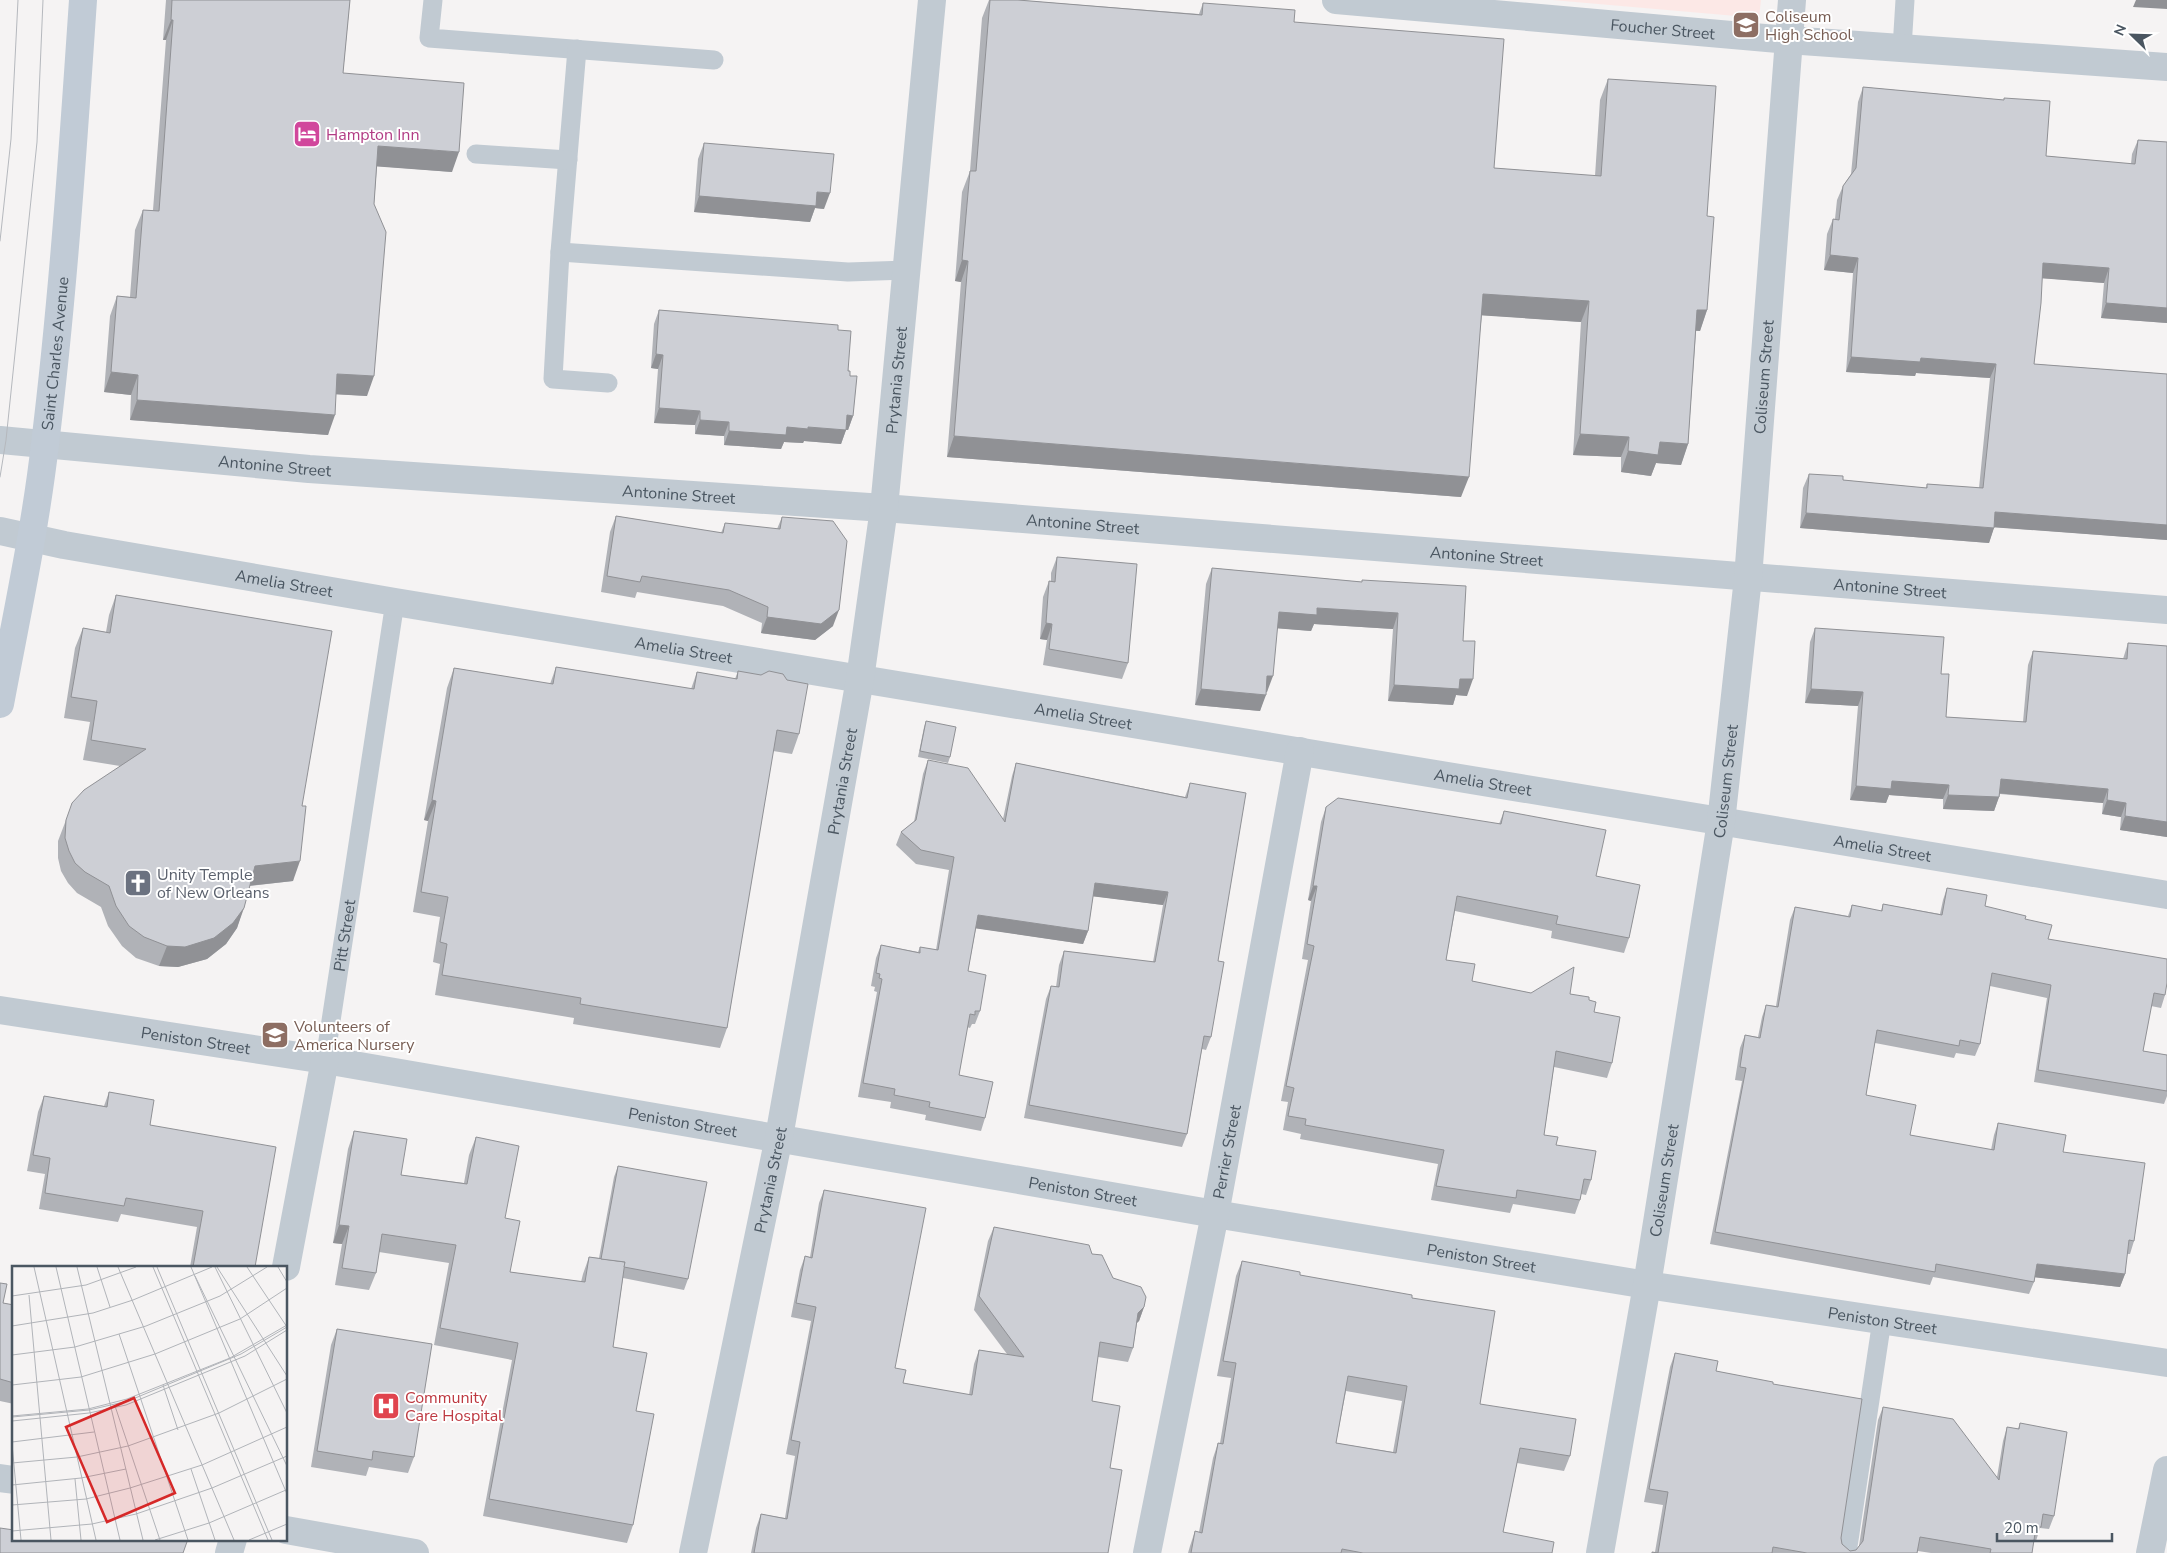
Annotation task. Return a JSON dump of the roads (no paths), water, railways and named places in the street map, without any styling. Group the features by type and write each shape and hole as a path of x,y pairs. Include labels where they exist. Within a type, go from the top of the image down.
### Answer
{"main road":[{"name":"Saint Charles Avenue","path":"0,704 31,539 45,444 66,224 84,0"}],"street":[{"name":"Prytania Street","path":"693,1553 779,1137 860,679 884,508 932,0"},
{"name":"Foucher Street","path":"1336,0 1788,40 2167,67"},
{"name":"Coliseum Street","path":"1600,1553 1647,1285 1721,822 1748,578 1792,0"},
{"name":"Antonine Street","path":"0,440 309,469 884,508 2167,610"},
{"name":"Amelia Street","path":"0,531 31,539 395,602 2167,895"},
{"name":"Perrier Street","path":"1147,1553 1214,1214 1300,751"},
{"name":"Peniston Street","path":"0,1010 325,1060 779,1137 1214,1214 1647,1285 2167,1363"},
{"name":"Pitt Street","path":"286,1266 325,1060"},
{"path":"2150,1553 2167,1470"},
{"path":"288,1530 416,1553"},
{"path":"229,1553 233,1540"}],"lane":[{"path":"433,0 429,38 714,60"},
{"path":"1902,48 1904,0"},
{"path":"577,49 560,252 553,379 608,383"},
{"path":"476,154 568,160"},
{"path":"560,252 848,272 907,270"},
{"name":"Pitt Street","path":"325,1060 395,602"},
{"path":"1847,1553 1882,1320"}],"tram line":[{"path":"0,241 11,139 18,0"},
{"path":"0,477 6,440 37,142 43,0"}],"place":[{"name":"Coliseum High School","path":"1746,25"},
{"name":"Hampton Inn","path":"307,134"},
{"name":"Unity Temple of New Orleans","path":"138,883"},
{"name":"Volunteers of America Nursery","path":"275,1035"},
{"name":"Community Care Hospital","path":"386,1406"}]}
